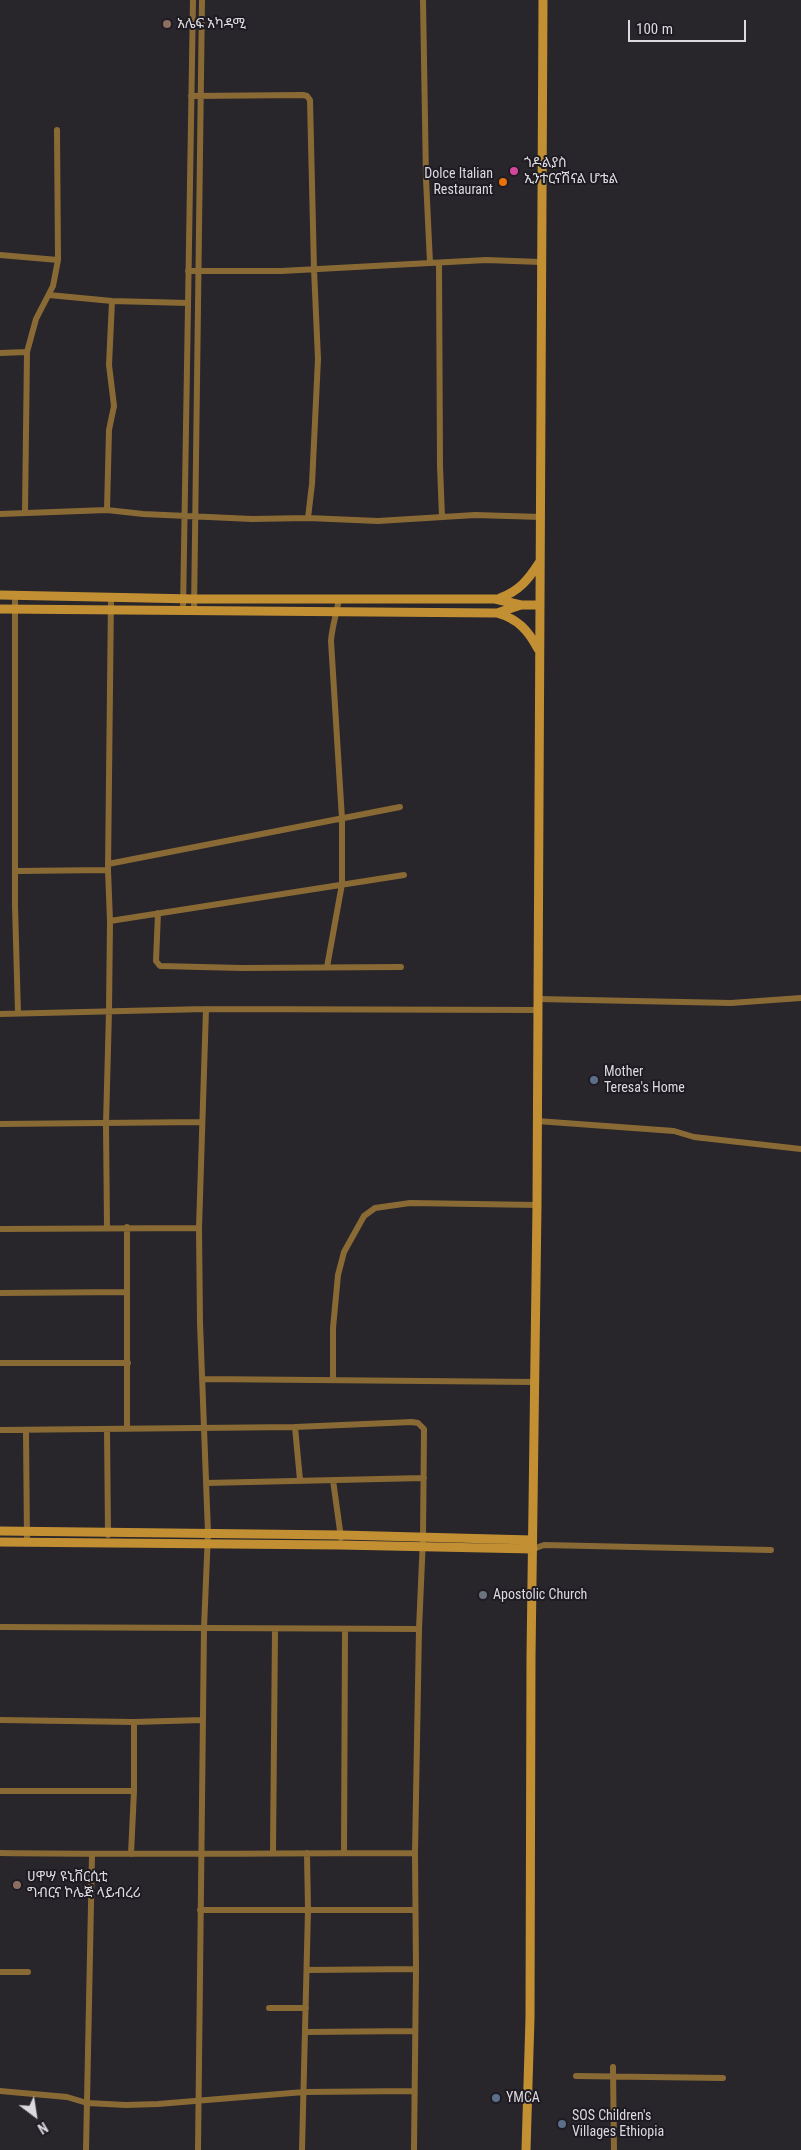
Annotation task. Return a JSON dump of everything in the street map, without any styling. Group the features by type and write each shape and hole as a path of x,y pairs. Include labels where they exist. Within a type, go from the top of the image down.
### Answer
{"main road":[{"path":"526,2150 530,2018 532,1540 537,1205 541,517 540,262 543,0"},
{"path":"495,599 511,594 524,585 540,563"},
{"path":"0,595 184,599 495,599 521,605 540,605"},
{"path":"463,599 463,613"},
{"path":"0,609 497,613 521,605"},
{"path":"497,613 514,619 523,626 531,636 539,652"},
{"path":"0,1531 341,1535 532,1549"},
{"path":"0,1542 340,1545 532,1540"}],"street":[{"path":"184,611 193,0"},
{"path":"194,612 196,599 202,0"},
{"path":"423,0 426,179 430,263"},
{"path":"191,96 303,95 307,96 310,100 318,359 312,484 308,518"},
{"path":"25,512 27,352 36,319 54,286 58,260 57,130"},
{"path":"0,255 58,260"},
{"path":"188,271 314,269 486,260 540,262"},
{"path":"439,263 442,517"},
{"path":"49,295 112,301 188,303"},
{"path":"107,510 109,430 114,406 109,365 112,301"},
{"path":"0,353 27,352"},
{"path":"0,514 107,510 143,514 252,519 308,518 378,521 511,515 541,517"},
{"path":"15,595 18,1013"},
{"path":"108,1227 106,1124 110,921 108,867 111,597"},
{"path":"327,967 342,884 342,819 331,641 332,624 338,612 339,598"},
{"path":"16,871 108,867 400,807"},
{"path":"110,921 404,875"},
{"path":"158,913 156,961 160,966 401,968"},
{"path":"538,999 731,1002 801,998"},
{"path":"0,1014 206,1009 537,1010"},
{"path":"198,2150 202,1720 208,1545 199,1228 206,1009"},
{"path":"537,1121 674,1131 694,1137 801,1149"},
{"path":"0,1124 202,1122"},
{"path":"333,1380 338,1275 344,1252 364,1216 375,1208 410,1203 537,1205"},
{"path":"127,1227 127,1428"},
{"path":"0,1229 199,1228"},
{"path":"0,1293 127,1292"},
{"path":"0,1363 128,1363"},
{"path":"203,1379 534,1382"},
{"path":"0,1430 295,1427 418,1423 422,1426 425,1432 415,1853 414,2150"},
{"path":"295,1427 300,1480"},
{"path":"107,1429 108,1543"},
{"path":"26,1431 27,1542"},
{"path":"206,1482 424,1478"},
{"path":"333,1480 341,1535 340,1545"},
{"path":"532,1540 544,1545"},
{"path":"532,1549 544,1545 771,1550"},
{"path":"0,1628 419,1628"},
{"path":"273,1852 275,1629"},
{"path":"344,1853 345,1629"},
{"path":"0,1720 134,1722 202,1720"},
{"path":"131,1854 134,1791 134,1722"},
{"path":"0,1790 134,1791"},
{"path":"0,1853 201,1855 273,1852 415,1853"},
{"path":"302,2150 307,1970 307,1853"},
{"path":"86,2150 92,1855"},
{"path":"200,1910 415,1910"},
{"path":"307,1970 416,1969"},
{"path":"0,1972 28,1972"},
{"path":"268,2008 306,2008"},
{"path":"305,2032 414,2031"},
{"path":"613,2067 614,2150"},
{"path":"576,2076 723,2078"},
{"path":"0,2091 67,2097 87,2103 126,2105 304,2092 413,2091"}],"place":[{"name":"አሌፍ አካዳሚ","path":"167,24"},
{"name":"ጎዶልያስ ኢንተርናሽናል ሆቴል","path":"514,171"},
{"name":"Dolce Italian Restaurant","path":"503,182"},
{"name":"Mother Teresa's Home","path":"594,1080"},
{"name":"Apostolic Church","path":"483,1595"},
{"name":"ሀዋሣ ዩኒቨርሲቲ ግብርና ኮሌጅ ላይብረሪ","path":"17,1885"},
{"name":"YMCA","path":"496,2098"},
{"name":"SOS Children's Villages Ethiopia","path":"562,2124"}]}
